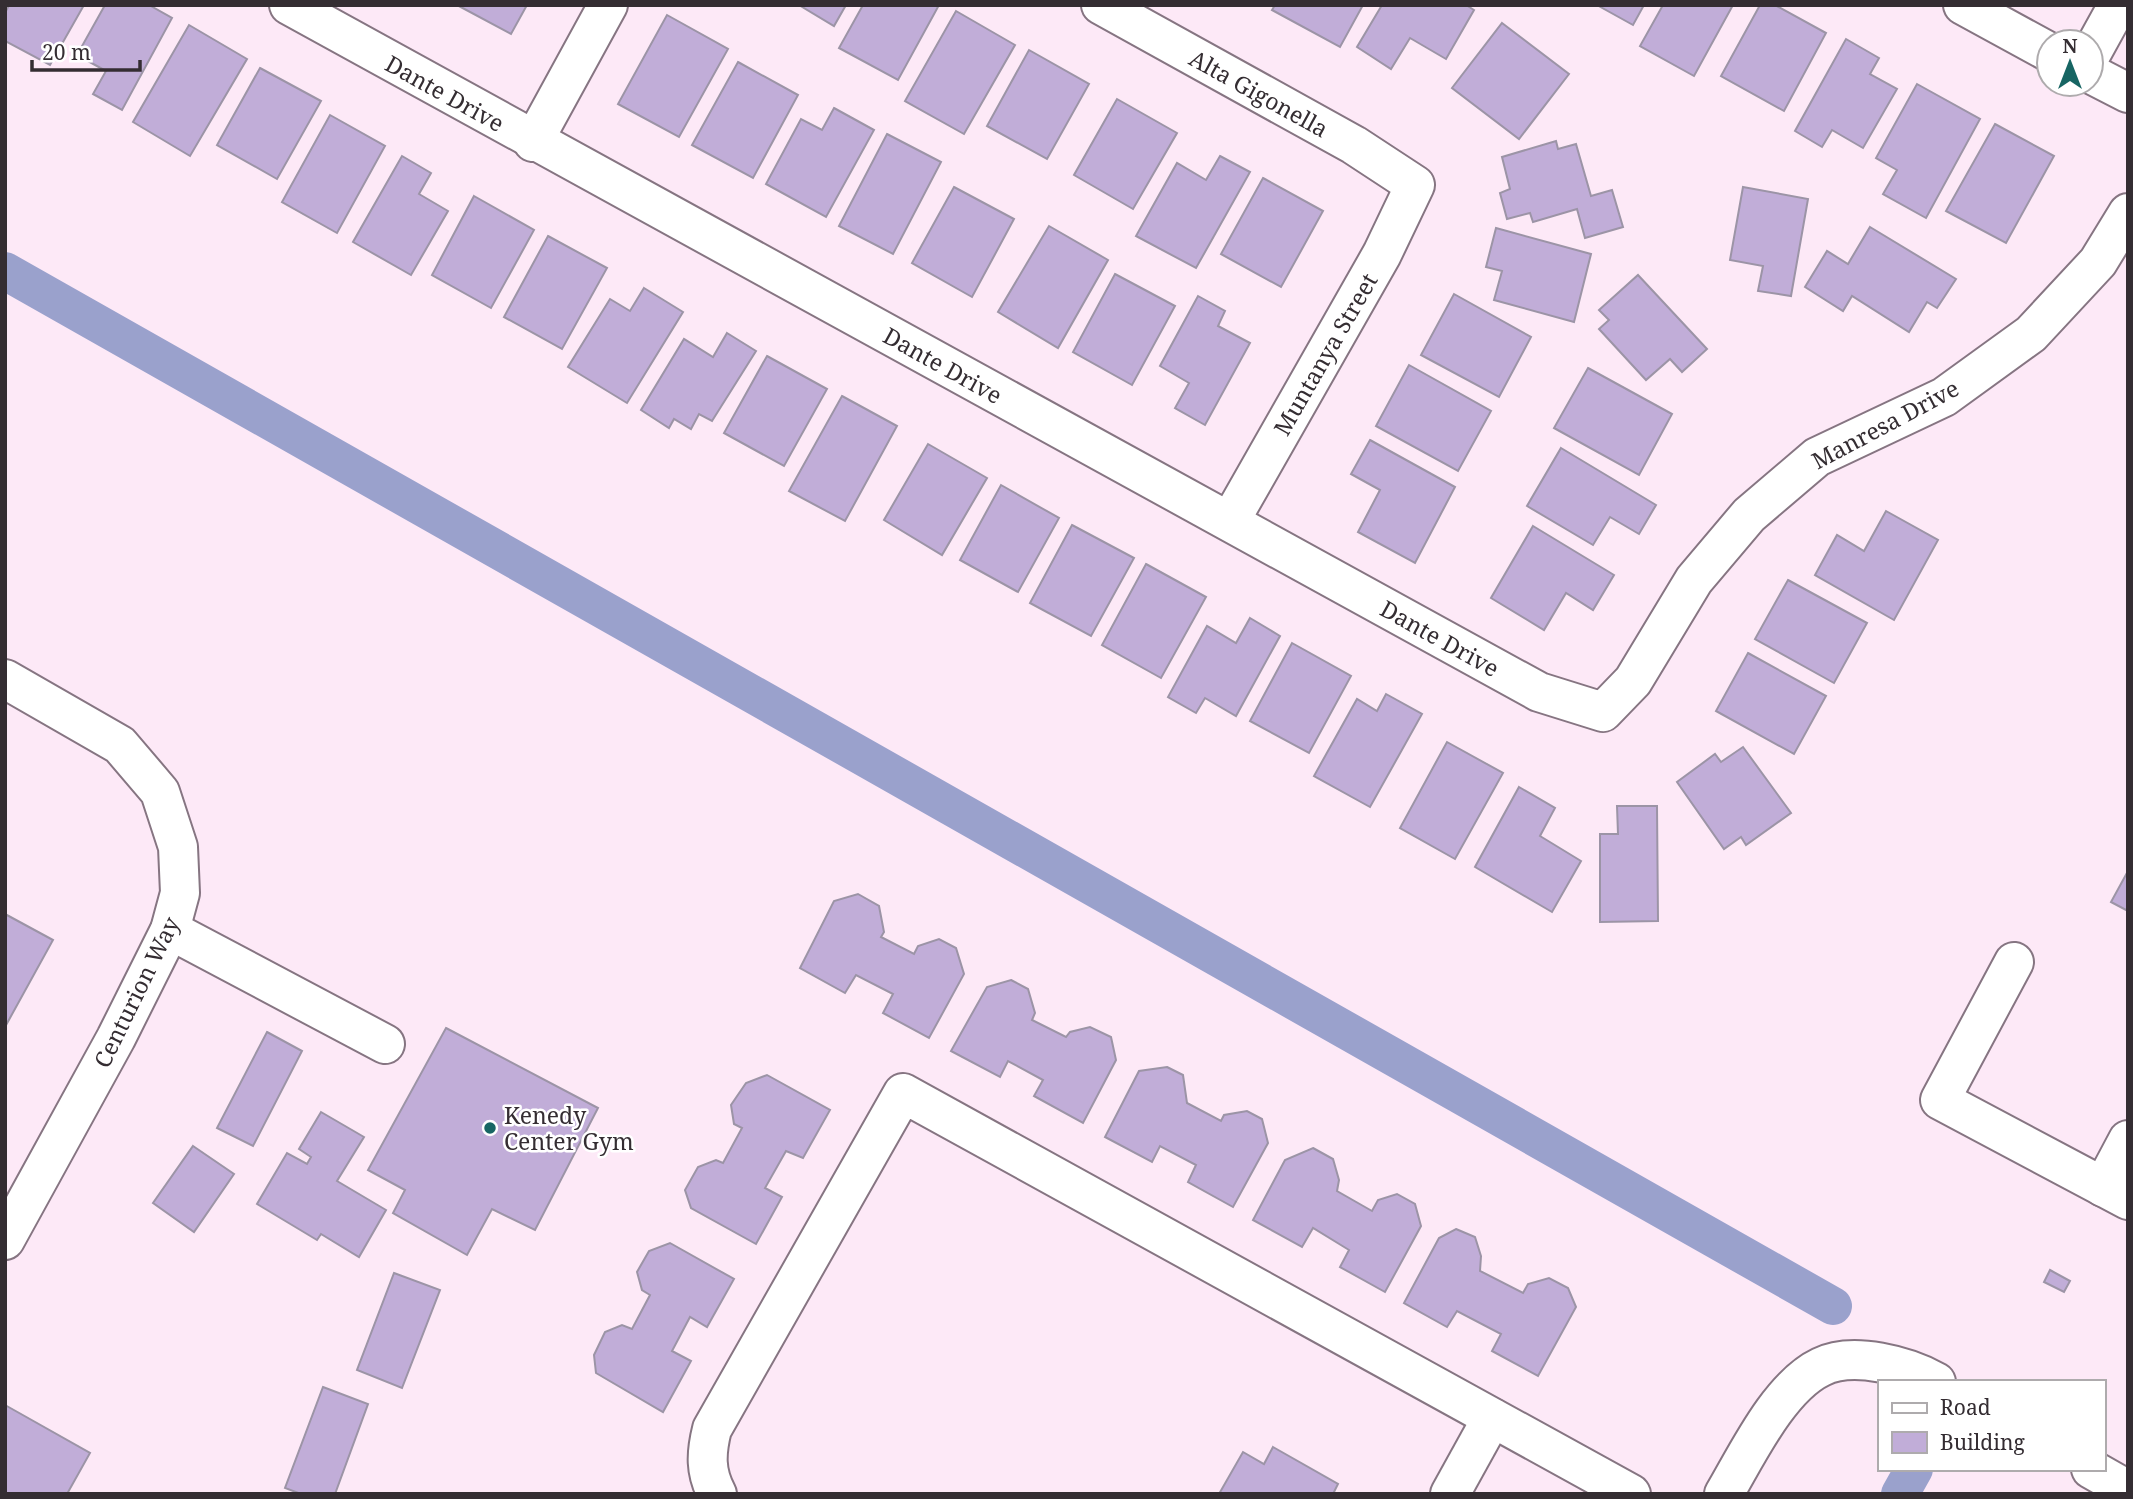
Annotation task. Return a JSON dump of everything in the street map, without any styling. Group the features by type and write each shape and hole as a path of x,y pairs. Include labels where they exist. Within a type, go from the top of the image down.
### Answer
{"street":[{"name":"Dante Drive","path":"289,5 533,142 1539,692 1603,712"},
{"path":"533,142 608,5"},
{"name":"Alta Gigonella","path":"1101,5 1354,145 1415,185"},
{"path":"1963,5 2035,44"},
{"path":"2105,29 2118,5"},
{"path":"2105,81 2128,93"},
{"name":"Muntanya Street","path":"1230,521 1382,254 1415,185"},
{"name":"Manresa Drive","path":"1603,712 1633,681 1694,580 1749,515 1816,457 1944,397 2031,334 2098,262 2128,213"},
{"name":"Centurion Way","path":"5,679 120,746 160,792 178,847 180,893 170,930 116,1038 5,1240"},
{"path":"170,930 385,1044"},
{"path":"2014,962 1940,1100 2115,1194 2128,1140"},
{"path":"717,1494 711,1483 706,1454 712,1429 902,1093 1631,1494"},
{"path":"1724,1494 1770,1415 1822,1366 1859,1361 1888,1364 1920,1373 1932,1380"},
{"path":"1450,1494 1492,1418"},
{"path":"2095,1471 2128,1490"}],"building":[{"path":"9,5 84,5 50,65 5,41 5,13"},
{"path":"105,5 149,5 172,18 122,110 93,94 106,71 77,55"},
{"path":"457,5 527,5 511,34"},
{"path":"799,5 846,5 834,26"},
{"path":"863,5 939,5 898,80 839,48"},
{"path":"1275,5 1363,5 1340,47 1272,10"},
{"path":"1382,5 1466,5 1474,10 1446,59 1410,38 1391,69 1357,47"},
{"path":"1597,5 1644,5 1633,25"},
{"path":"1663,5 1733,5 1694,76 1640,46"},
{"path":"1760,5 1775,5 1826,33 1784,111 1721,76"},
{"path":"956,11 1015,45 964,134 905,101"},
{"path":"667,15 728,49 679,137 618,104"},
{"path":"1502,23 1569,74 1519,139 1452,88"},
{"path":"189,25 247,59 190,156 133,122"},
{"path":"1846,39 1879,58 1870,74 1897,89 1863,148 1832,130 1822,147 1795,131"},
{"path":"1029,50 1089,84 1047,159 987,126"},
{"path":"738,62 798,95 753,178 692,145"},
{"path":"260,68 321,101 277,179 217,145"},
{"path":"1917,84 1980,119 1926,218 1883,194 1897,170 1876,158"},
{"path":"1117,99 1177,133 1133,209 1074,175"},
{"path":"834,108 874,130 826,217 766,184 801,119 822,130"},
{"path":"330,115 385,146 337,233 282,202"},
{"path":"1995,124 2054,156 2006,243 1946,211"},
{"path":"887,134 941,162 893,254 839,226"},
{"path":"1556,141 1558,149 1576,144 1591,196 1612,190 1623,227 1585,238 1577,209 1533,222 1530,213 1507,219 1500,193 1510,189 1502,157"},
{"path":"402,156 431,173 419,194 448,211 411,275 353,242"},
{"path":"1220,156 1250,172 1196,268 1136,236 1177,163 1206,180"},
{"path":"1263,178 1323,211 1281,287 1221,254"},
{"path":"954,187 1014,219 972,297 912,263"},
{"path":"1743,187 1808,199 1791,296 1758,291 1763,266 1730,260"},
{"path":"474,196 534,230 491,308 432,275"},
{"path":"1049,226 1108,260 1058,348 998,312"},
{"path":"1870,227 1956,279 1937,308 1927,302 1909,332 1852,296 1843,311 1805,287 1827,251 1848,264"},
{"path":"1496,228 1591,254 1574,322 1494,300 1502,271 1486,267"},
{"path":"548,236 607,268 562,349 504,317"},
{"path":"1115,274 1175,306 1132,385 1073,352"},
{"path":"1638,275 1707,349 1682,372 1670,359 1646,380 1599,329 1609,320 1599,310"},
{"path":"644,288 683,312 627,403 568,367 610,299 630,311"},
{"path":"1454,294 1531,337 1499,397 1421,355"},
{"path":"1198,296 1225,311 1218,326 1250,343 1205,425 1175,408 1189,383 1160,366"},
{"path":"727,333 756,351 712,421 699,414 691,429 674,419 669,428 641,410 684,339 713,357"},
{"path":"767,356 827,389 784,466 724,433"},
{"path":"1409,365 1491,411 1458,471 1376,426"},
{"path":"1588,368 1672,414 1639,475 1554,428"},
{"path":"842,396 897,426 845,521 789,491"},
{"path":"1370,440 1455,487 1415,563 1358,532 1380,490 1351,474"},
{"path":"928,444 987,478 942,555 884,520"},
{"path":"1561,448 1656,505 1639,534 1610,517 1593,545 1527,506"},
{"path":"1001,485 1059,518 1018,592 960,560"},
{"path":"1886,511 1938,540 1894,620 1815,575 1837,535 1864,551"},
{"path":"1072,525 1134,558 1091,636 1030,603"},
{"path":"1533,526 1614,575 1593,610 1566,593 1544,630 1491,598"},
{"path":"1146,564 1206,597 1161,678 1102,645"},
{"path":"1788,580 1867,623 1834,683 1755,639"},
{"path":"1250,618 1280,636 1236,716 1205,698 1196,713 1168,697 1207,626 1236,643"},
{"path":"1292,643 1351,676 1309,753 1250,721"},
{"path":"1748,653 1826,696 1794,754 1716,711"},
{"path":"1386,694 1422,714 1370,807 1314,776 1357,699 1377,711"},
{"path":"1447,742 1503,773 1455,859 1400,828"},
{"path":"1743,747 1791,813 1746,845 1741,837 1724,849 1677,782 1715,754 1721,762"},
{"path":"1519,787 1555,808 1540,836 1581,861 1552,912 1475,867"},
{"path":"1617,806 1657,806 1658,921 1600,922 1600,834 1618,834"},
{"path":"2128,871 2128,911 2111,902"},
{"path":"858,894 879,906 884,932 881,937 914,954 918,946 939,939 956,948 964,974 929,1038 883,1013 893,994 856,975 845,993 800,968 834,901"},
{"path":"5,914 53,940 5,1027"},
{"path":"1011,980 1028,989 1035,1013 1032,1020 1066,1037 1070,1032 1090,1027 1111,1037 1116,1060 1083,1123 1034,1096 1043,1080 1008,1061 1000,1077 951,1051 987,987"},
{"name":"Kenedy Center Gym","path":"446,1028 598,1108 535,1230 492,1209 467,1255 393,1213 405,1190 368,1170"},
{"path":"267,1032 302,1051 253,1146 217,1128"},
{"path":"1167,1067 1183,1075 1187,1103 1221,1121 1224,1115 1247,1111 1262,1119 1268,1143 1233,1207 1188,1182 1196,1165 1160,1146 1152,1162 1105,1137 1139,1071"},
{"path":"767,1075 830,1110 803,1158 786,1151 765,1188 782,1197 756,1244 691,1208 685,1190 698,1167 716,1160 723,1163 742,1128 734,1124 731,1105 746,1083"},
{"path":"321,1112 364,1137 337,1181 386,1210 359,1257 321,1234 317,1240 257,1204 287,1153 307,1164 311,1157 299,1149"},
{"path":"193,1146 234,1174 194,1232 153,1203"},
{"path":"1313,1148 1333,1159 1339,1180 1337,1191 1372,1211 1378,1200 1397,1194 1415,1204 1421,1226 1385,1292 1340,1267 1349,1250 1313,1228 1302,1247 1253,1220 1285,1160"},
{"path":"1456,1229 1475,1237 1481,1256 1480,1271 1523,1293 1528,1284 1549,1278 1568,1288 1576,1307 1538,1376 1492,1351 1501,1334 1457,1311 1447,1327 1404,1303 1439,1238"},
{"path":"670,1243 734,1279 707,1327 690,1317 672,1351 691,1361 663,1412 596,1373 594,1355 605,1332 622,1325 632,1329 650,1295 642,1290 637,1272 649,1251"},
{"path":"2050,1270 2070,1281 2064,1292 2044,1282"},
{"path":"394,1273 440,1290 402,1388 357,1370"},
{"path":"323,1387 368,1404 335,1494 301,1494 285,1488"},
{"path":"5,1405 90,1453 67,1494 5,1494"},
{"path":"1273,1447 1338,1484 1333,1494 1219,1494 1243,1452 1264,1464"}],"waterway":[{"path":"5,271 1833,1306"},
{"path":"1900,1494 1913,1471"}],"place":[{"name":"Kenedy Center Gym","path":"490,1128"}]}
